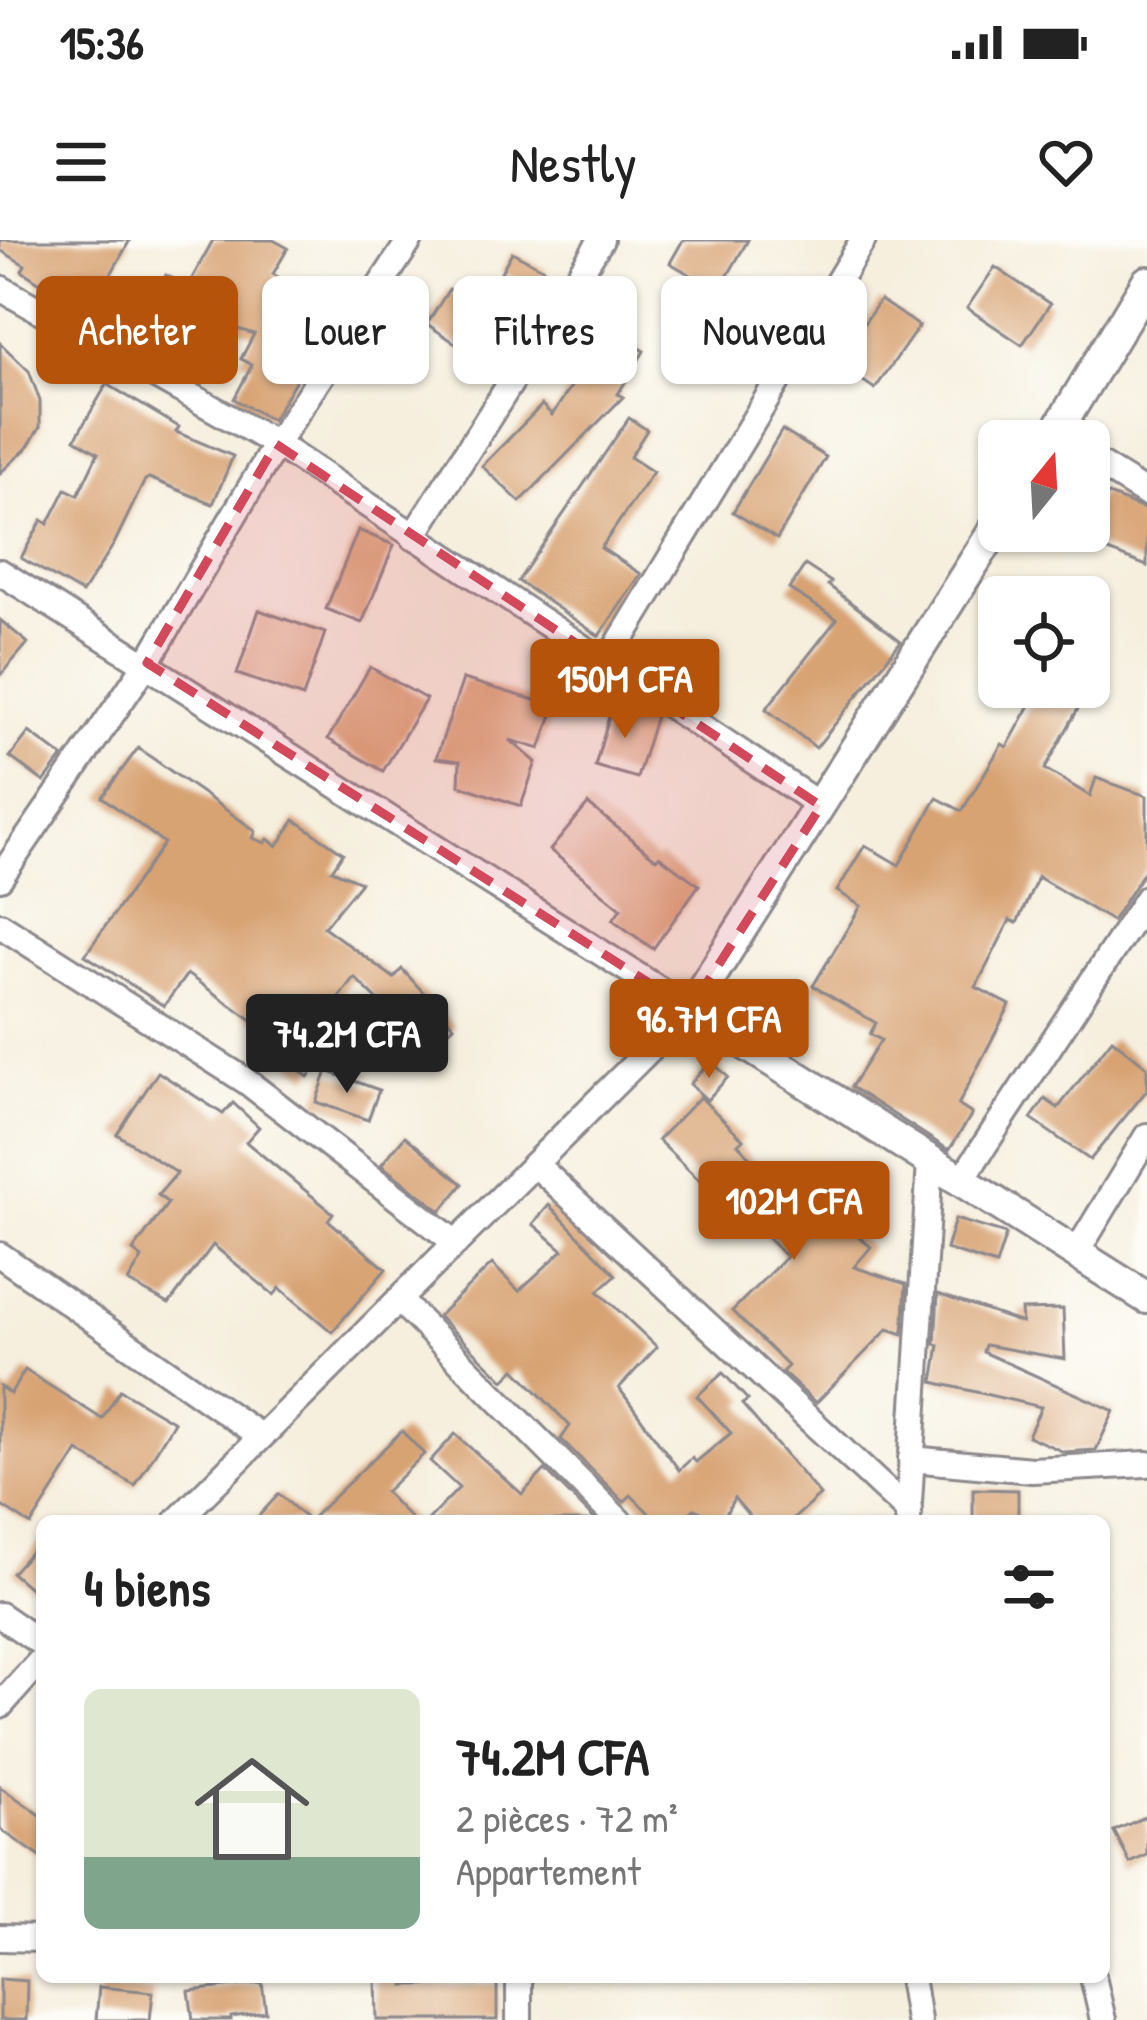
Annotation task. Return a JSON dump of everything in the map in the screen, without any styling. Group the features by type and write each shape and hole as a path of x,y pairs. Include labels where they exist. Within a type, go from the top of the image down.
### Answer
{"street":[{"path":"0,878 147,662 276,444 410,240"},
{"path":"413,537 602,240"},
{"path":"605,666 862,240"},
{"path":"1067,420 1147,282"},
{"path":"0,288 276,444 821,806"},
{"path":"1110,471 1147,494"},
{"path":"183,1515 690,1009 981,552"},
{"path":"0,572 1147,1298"},
{"path":"961,1181 1147,898"},
{"path":"0,925 245,1082 456,1243"},
{"path":"1075,1255 1147,1136"},
{"path":"909,1515 930,1162"},
{"path":"536,1164 908,1515"},
{"path":"0,1255 260,1436"},
{"path":"399,1300 613,1515"},
{"path":"911,1459 1032,1470 1147,1464"},
{"path":"0,1615 36,1640"},
{"path":"0,1706 36,1666"},
{"path":"0,1938 36,1940"},
{"path":"519,1983 519,2020"},
{"path":"912,1983 918,2020"},
{"path":"1095,1983 1103,2020"}],"highlighted area":[{"path":"276,444 821,806 690,1009 147,663"}],"building":[{"path":"0,240 130,240 110,276 36,276 36,280 22,271 25,265 0,250"},
{"path":"213,240 273,240 288,248 273,274 276,276 262,276 262,384 293,384 272,420 234,399 252,365 241,359 254,334 238,329 238,276 193,276"},
{"path":"683,240 748,240 728,276 693,276 670,263"},
{"path":"512,252 546,270 543,276 501,272"},
{"path":"995,267 1050,304 1022,345 967,308"},
{"path":"449,289 453,292 453,342 429,321"},
{"path":"880,300 919,326 875,389 867,384 867,319"},
{"path":"0,343 29,371 40,401 40,427 27,448 0,473"},
{"path":"107,384 179,427 176,432 233,456 213,504 145,480 114,544 82,593 21,558 42,520 48,524 66,489 78,495 98,453 75,439"},
{"path":"573,384 624,384 618,394 623,397 520,502 482,466 542,405 552,415"},
{"path":"629,418 647,430 630,457 653,472 601,548 641,574 599,636 518,581"},
{"path":"782,430 826,457 777,539 733,512"},
{"path":"1110,496 1147,510 1147,566 1110,552"},
{"path":"358,530 394,545 362,623 326,609"},
{"path":"805,565 901,641 816,748 766,709 837,619 789,589"},
{"path":"259,610 325,633 303,697 237,674"},
{"path":"0,620 28,643 0,676"},
{"path":"370,667 426,699 383,771 328,739"},
{"path":"463,679 555,706 540,749 510,740 536,762 521,806 459,785 460,761 436,758"},
{"path":"613,703 656,716 637,778 595,766"},
{"path":"1028,708 1078,708 1045,769 1090,796 1096,778 1147,796 1147,867 1112,921 1038,877 1017,923 1010,920 976,987 1010,1005 958,1105 972,1114 949,1150 851,1087 881,1040 870,1034 876,1023 813,986 861,906 837,891 865,845 899,865 937,798 962,811 1002,744 1007,747"},
{"path":"29,732 63,757 44,782 10,757"},
{"path":"138,748 256,831 253,838 265,843 268,839 277,846 295,820 343,853 332,870 361,882 324,927 394,978 402,969 454,1026 429,1050 354,977 324,1017 345,1035 308,1077 266,1047 269,1032 187,974 164,1006 85,955 164,843 102,797"},
{"path":"588,804 656,859 659,856 699,885 653,949 613,920 621,908 550,850"},
{"path":"1112,1039 1147,1067 1147,1090 1090,1160 1031,1119 1045,1099 1058,1108"},
{"path":"711,1061 728,1077 707,1100 690,1084"},
{"path":"327,1071 379,1090 368,1120 316,1102"},
{"path":"158,1072 223,1114 233,1103 259,1127 246,1142 333,1213 328,1220 386,1269 332,1332 280,1288 274,1295 213,1245 169,1304 128,1282 142,1258 133,1251 168,1203 158,1195 177,1173 117,1134"},
{"path":"700,1097 743,1139 738,1144 782,1194 787,1190 808,1212 816,1203 871,1247 854,1267 906,1284 903,1334 888,1329 816,1403 782,1372 788,1366 732,1311 786,1257 708,1176 701,1182 658,1140"},
{"path":"405,1136 463,1184 441,1211 381,1165"},
{"path":"549,1205 616,1275 598,1291 657,1347 619,1388 679,1470 731,1433 697,1396 723,1373 748,1400 742,1404 820,1495 798,1515 749,1515 734,1498 725,1515 694,1509 688,1515 651,1515 631,1495 624,1502 561,1439 570,1426 515,1369 504,1380 438,1316 492,1264 519,1291 563,1250 533,1224"},
{"path":"955,1219 1006,1234 996,1265 946,1249"},
{"path":"938,1294 1022,1323 1021,1310 1063,1309 1065,1359 985,1345 983,1352 1114,1411 1096,1450 1064,1452 1028,1436 1041,1407 933,1382 939,1345 935,1344"},
{"path":"25,1370 102,1419 120,1390 174,1422 135,1486 78,1451 31,1525 0,1505 0,1386 10,1394"},
{"path":"402,1431 424,1454 385,1492 407,1515 315,1515"},
{"path":"455,1434 522,1494 545,1470 590,1515 433,1515 459,1488 430,1461"},
{"path":"973,1489 1018,1490 1018,1515 973,1515"},
{"path":"279,1494 302,1515 260,1515"},
{"path":"36,1546 36,1594 12,1573"},
{"path":"0,1787 36,1812 36,1854 0,1829"},
{"path":"1147,1816 1147,1855 1130,1863 1114,1831"},
{"path":"0,1979 27,1981 26,2020 0,2020"},
{"path":"262,1983 266,2012 231,2020 193,2020 189,1991"},
{"path":"376,1983 497,1984 497,2020 377,2020"},
{"path":"99,1987 153,1992 150,2020 96,2020"}]}
